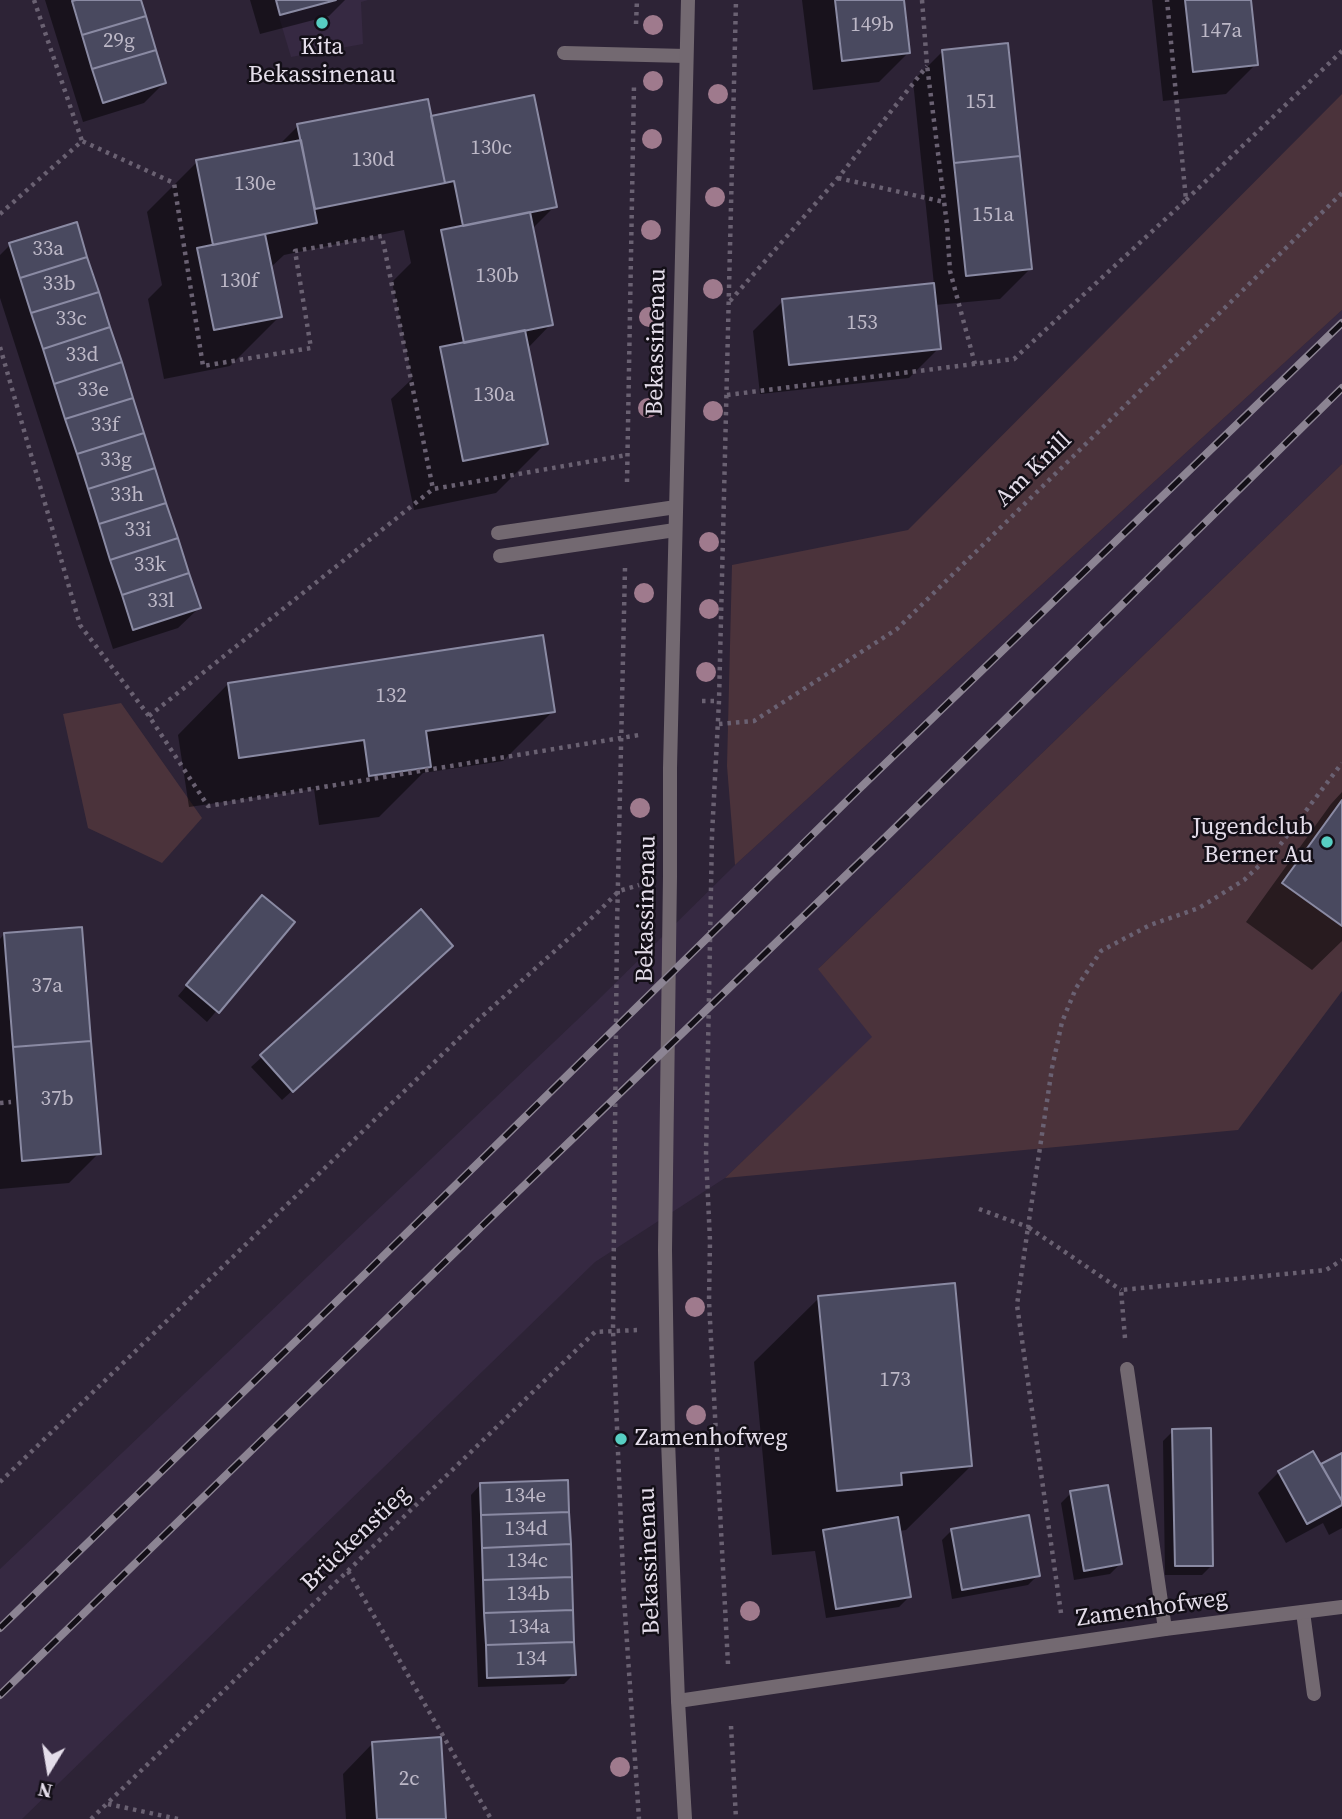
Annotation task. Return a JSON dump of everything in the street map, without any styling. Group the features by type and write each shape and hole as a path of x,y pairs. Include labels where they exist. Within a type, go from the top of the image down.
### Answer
{"street":[{"name":"Bekassinenau","path":"685,1819 668,1440 666,1195 670,768 688,0"},
{"path":"564,53 686,56"},
{"path":"498,533 676,507"},
{"path":"500,556 675,530"},
{"path":"1127,1369 1165,1629"},
{"name":"Zamenhofweg","path":"678,1701 1165,1629 1342,1607"},
{"path":"1303,1612 1314,1694"}],"path":[{"path":"34,0 82,141 174,183 202,366 312,348 295,251 382,236 433,489"},
{"path":"626,514 637,0"},
{"path":"736,0 719,724 712,835 706,1155 710,1241 709,1301 736,1819"},
{"path":"922,0 950,271 975,364"},
{"path":"1167,0 1186,200"},
{"path":"727,395 1014,359 1342,51"},
{"path":"730,301 838,178 927,65"},
{"path":"0,214 82,141"},
{"path":"838,178 944,202"},
{"name":"Am Knill","path":"719,724 754,722 897,629 1342,193"},
{"path":"0,347 80,625 149,716 208,806 622,738"},
{"path":"149,716 433,489 627,455"},
{"path":"626,537 612,1247 624,1598 639,1819"},
{"path":"1066,1644 1017,1305 1052,1068 1062,1022 1076,988 1101,951 1150,925 1199,908 1244,880 1277,849 1342,763"},
{"path":"0,1482 479,1019 619,891 670,876"},
{"path":"0,1103 11,1102"},
{"path":"979,1209 1028,1227 1121,1290 1326,1270 1342,1260"},
{"path":"1121,1290 1127,1369"},
{"name":"Brückenstieg","path":"91,1819 595,1332 666,1330"},
{"path":"348,1571 491,1819"},
{"path":"107,1803 178,1819"}],"shaded area":[{"name":"Kita Bekassinenau","path":"274,0 368,0 361,2 363,44 291,57"},
{"path":"1342,94 1342,310 735,865 727,766 732,565 908,530"},
{"path":"1342,310 1342,464 819,968 873,1037 725,1178 595,1262 22,1819 0,1819 0,1569 595,1003 735,865"},
{"path":"1342,464 1342,991 1238,1130 725,1178 872,1037 818,969"},
{"path":"121,703 202,818 162,863 88,828 63,714"}],"building":[{"path":"141,0 146,16 82,35 72,1"},
{"path":"276,0 336,0 280,15"},
{"path":"835,0 904,0 910,53 842,61"},
{"path":"1185,0 1251,0 1258,65 1193,72"},
{"path":"146,16 156,50 92,69 82,35"},
{"path":"1008,43 1020,156 954,163 942,50"},
{"path":"156,50 166,83 103,103 92,69"},
{"path":"534,95 557,207 463,226 454,181 445,183 431,116"},
{"path":"428,99 445,183 315,209 297,124"},
{"path":"301,140 317,223 213,245 196,160"},
{"path":"1020,156 1032,269 966,276 954,163"},
{"path":"530,212 553,325 464,343 441,230"},
{"path":"77,222 87,257 20,278 9,243"},
{"path":"265,234 282,317 214,330 197,248"},
{"path":"87,257 99,292 31,313 20,278"},
{"path":"934,283 941,349 789,365 782,299"},
{"path":"99,292 110,327 43,349 31,313"},
{"path":"110,327 122,362 54,384 43,349"},
{"path":"525,330 548,444 463,461 440,347"},
{"path":"122,362 133,398 65,419 54,384"},
{"path":"133,398 144,433 77,454 65,419"},
{"path":"144,433 155,468 88,489 77,454"},
{"path":"155,468 166,503 99,524 88,489"},
{"path":"166,503 178,538 110,560 99,524"},
{"path":"178,538 189,573 122,595 110,560"},
{"path":"189,573 201,608 133,630 122,595"},
{"path":"543,635 555,712 426,731 431,767 369,776 364,740 239,758 228,683"},
{"name":"Jugendclub Berner Au","path":"1342,800 1342,926 1282,883"},
{"path":"262,895 295,922 219,1013 186,985"},
{"path":"421,909 453,946 293,1092 260,1055"},
{"path":"82,927 91,1041 13,1047 4,933"},
{"path":"91,1041 101,1154 22,1161 13,1047"},
{"path":"955,1283 972,1466 901,1473 902,1485 837,1491 818,1296"},
{"path":"1211,1428 1213,1566 1175,1566 1172,1429"},
{"path":"1313,1451 1342,1505 1307,1524 1278,1471"},
{"path":"1342,1453 1342,1501 1321,1464"},
{"path":"568,1480 569,1512 481,1515 480,1483"},
{"path":"1108,1485 1122,1564 1084,1571 1070,1491"},
{"path":"569,1512 571,1544 482,1548 481,1515"},
{"path":"1029,1515 1040,1576 962,1590 951,1529"},
{"path":"898,1517 911,1597 836,1609 823,1530"},
{"path":"571,1544 572,1577 483,1580 482,1548"},
{"path":"572,1577 573,1610 484,1613 483,1580"},
{"path":"573,1610 574,1642 486,1645 484,1613"},
{"path":"574,1642 576,1675 487,1678 486,1645"},
{"path":"441,1737 446,1819 377,1819 372,1742"}],"railway":[{"path":"0,1628 858,790 1342,323"},
{"path":"0,1695 890,833 1342,388"}],"place":[{"name":"Kita Bekassinenau","path":"322,23"},
{"name":"Jugendclub Berner Au","path":"1327,842"},
{"name":"Zamenhofweg","path":"621,1439"}]}
